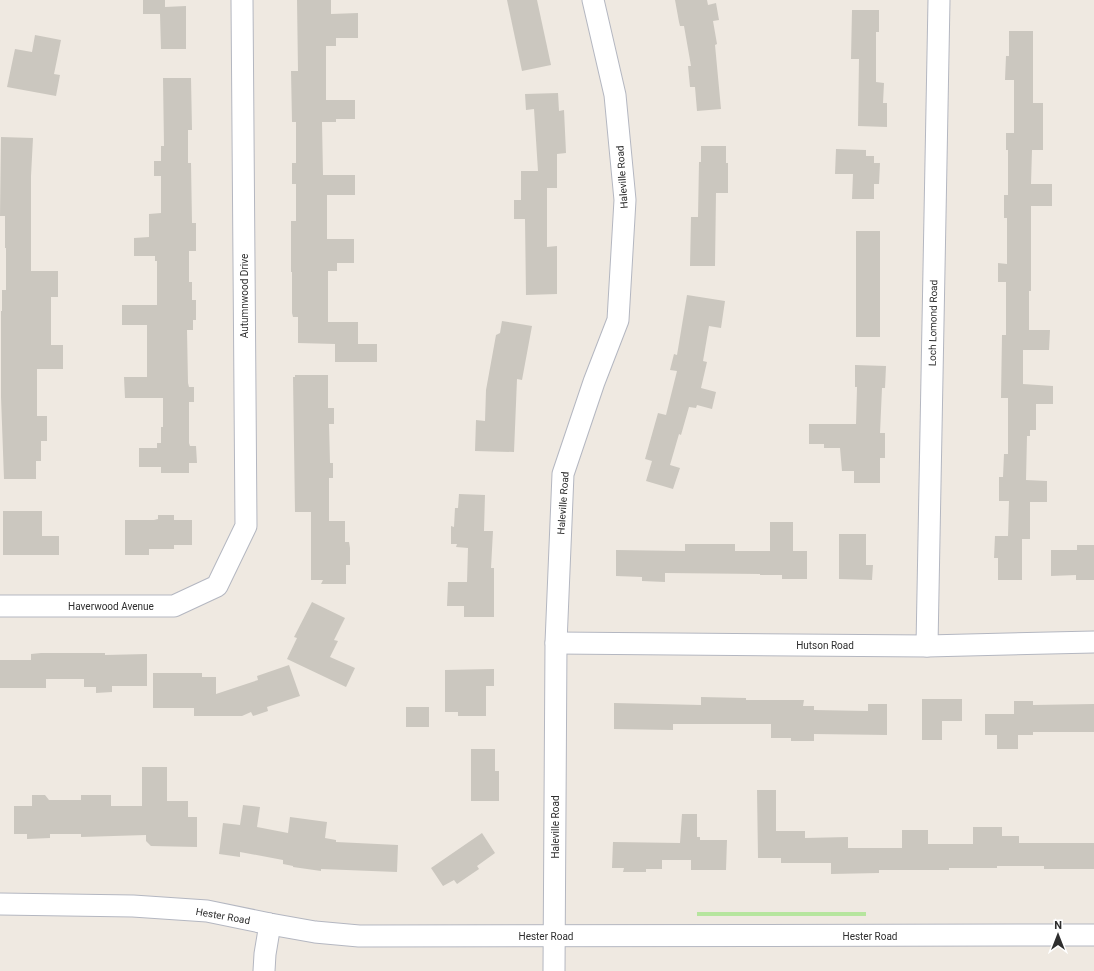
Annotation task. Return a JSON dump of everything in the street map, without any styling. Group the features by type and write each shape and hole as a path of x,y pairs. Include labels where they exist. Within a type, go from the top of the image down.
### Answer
{"street":[{"name":"Autumnwood Drive","path":"217,586 246,526 242,0"},
{"name":"Haleville Road","path":"554,971 556,643 563,474 594,382 618,320 624,200 615,95 593,0"},
{"name":"Loch Lomond Road","path":"927,646 939,0"},
{"name":"Haverwood Avenue","path":"0,606 174,606 217,586"},
{"name":"Hutson Road","path":"556,643 927,646 1094,642"},
{"name":"Hester Road","path":"0,904 133,906 207,911 315,932 359,936 1094,935"},
{"path":"264,971 270,924"}],"green space":[{"path":"697,912 866,912 866,916 697,916"}],"building":[{"path":"143,0 165,0 165,7 186,6 186,49 161,49 160,14 143,14"},
{"path":"297,0 331,0 331,14 358,13 358,38 336,38 336,46 326,46 326,100 355,100 355,119 336,119 336,122 322,122 323,175 355,175 355,195 327,195 327,239 354,239 354,263 337,263 337,271 328,271 328,322 358,322 358,344 377,344 377,362 335,362 335,344 298,343 298,317 293,317 292,313 291,272 291,221 296,221 296,184 292,184 292,163 296,163 296,122 292,122 291,71 298,71"},
{"path":"507,0 537,0 551,65 522,71"},
{"path":"675,0 707,0 708,5 716,3 719,20 713,21 717,44 715,45 721,109 697,111 695,87 690,87 688,66 691,66 684,26 680,26"},
{"path":"852,10 879,10 879,32 876,32 876,82 884,83 883,103 887,103 887,127 858,126 859,59 851,59"},
{"path":"1009,31 1033,31 1033,103 1043,103 1043,150 1032,150 1031,184 1052,184 1052,206 1031,206 1031,291 1029,291 1029,330 1050,330 1049,350 1023,350 1023,384 1053,386 1053,404 1036,404 1036,430 1030,430 1030,436 1027,436 1026,480 1047,481 1047,502 1030,502 1030,539 1022,539 1022,580 998,580 998,558 994,558 995,536 1008,536 1009,501 999,501 999,477 1003,477 1004,454 1008,454 1008,398 1001,398 1002,335 1006,335 1006,282 998,282 998,263 1007,264 1007,218 1004,218 1004,195 1008,195 1008,150 1006,150 1006,133 1014,133 1014,80 1005,80 1006,56 1009,56"},
{"path":"35,35 61,40 54,74 60,75 56,96 7,87 15,49 32,52"},
{"path":"163,78 191,78 192,130 188,130 188,163 191,163 192,223 196,223 196,251 189,251 189,282 192,282 192,300 196,300 196,320 193,320 193,330 187,330 188,383 189,387 194,387 194,402 189,402 189,443 190,446 196,446 197,463 189,463 189,473 161,473 161,467 139,467 139,448 157,448 157,443 161,443 161,427 163,427 163,398 125,398 124,377 147,377 147,325 122,325 122,305 157,305 157,261 155,261 155,256 134,256 134,238 149,237 149,214 161,213 161,176 154,176 154,161 161,161 161,146 164,146"},
{"path":"558,93 559,111 564,110 566,153 557,154 557,188 547,188 547,247 557,246 557,294 526,295 525,219 514,219 514,200 521,200 521,171 538,171 534,109 526,110 525,94"},
{"path":"1,137 33,138 31,176 31,271 58,271 58,297 51,297 51,345 63,345 63,369 37,369 37,416 47,416 47,441 41,441 41,461 36,461 36,479 4,479 1,397 1,311 2,290 6,290 6,248 5,216 0,216"},
{"path":"701,146 726,146 726,163 728,163 728,193 716,193 715,266 690,266 691,217 698,217 699,162 701,162"},
{"path":"836,149 866,150 866,156 874,156 874,163 880,163 879,184 874,184 874,199 852,199 853,174 835,174"},
{"path":"856,231 880,231 880,337 856,337"},
{"path":"687,295 725,301 721,328 709,326 703,361 707,362 701,388 716,392 712,409 697,405 696,408 689,407 670,465 680,468 673,489 646,481 652,461 645,459 658,413 666,415 677,371 670,370 674,354 677,355"},
{"path":"502,321 532,326 522,380 517,379 514,452 475,451 476,420 485,421 486,390 496,335 500,333"},
{"path":"855,365 886,366 885,388 882,388 880,433 885,433 885,458 880,458 880,483 854,483 854,471 842,471 840,448 824,448 824,444 809,444 809,424 856,424 857,387 855,387"},
{"path":"295,375 328,375 328,408 334,408 334,424 329,424 330,463 333,463 333,478 329,478 329,521 345,521 345,542 349,542 350,548 350,565 346,565 346,584 321,584 323,580 311,580 311,512 295,512 293,377 295,377"},
{"path":"459,494 485,495 484,531 493,531 491,568 494,568 494,617 464,617 464,606 447,606 448,582 467,582 468,548 456,547 457,544 451,544 451,526 454,527 455,508 458,508"},
{"path":"3,511 42,511 42,536 59,536 59,555 3,555"},
{"path":"158,515 174,515 174,520 192,520 192,545 174,545 174,549 149,549 149,555 125,555 125,520 154,520 158,519"},
{"path":"770,522 793,522 793,551 807,551 807,579 782,579 782,575 760,574 665,573 665,582 642,581 642,577 616,576 616,550 685,551 685,544 735,544 735,551 770,551"},
{"path":"839,534 866,534 866,565 873,565 872,580 839,579"},
{"path":"1077,545 1094,545 1094,580 1076,580 1076,575 1051,576 1051,550 1077,550"},
{"path":"312,602 345,618 334,640 338,641 330,657 355,668 346,687 287,659 297,638 294,637"},
{"path":"105,653 105,655 147,654 147,686 112,686 112,692 96,693 96,687 84,687 84,679 46,679 46,688 0,688 0,660 31,660 31,654"},
{"path":"289,665 300,696 267,707 268,711 253,716 251,712 242,716 194,716 194,708 153,708 153,673 202,673 202,677 216,677 216,694 258,680 257,676"},
{"path":"494,669 494,686 486,686 486,716 458,716 458,712 445,712 445,670"},
{"path":"701,697 746,698 746,700 804,700 803,706 814,706 814,710 868,711 868,704 887,704 887,735 814,734 814,741 791,741 791,738 771,738 771,724 673,724 673,730 614,729 614,703 701,705"},
{"path":"922,699 962,699 962,721 942,721 942,740 922,740"},
{"path":"1014,701 1033,701 1033,705 1094,704 1094,732 1033,732 1033,735 1018,735 1018,749 997,749 997,735 985,735 985,714 1014,714"},
{"path":"406,707 429,707 429,727 406,727"},
{"path":"471,749 495,749 495,771 499,771 499,801 471,801"},
{"path":"142,767 167,767 167,801 188,801 188,817 197,817 197,847 151,846 146,841 146,835 81,837 81,834 50,834 50,838 27,839 27,834 14,834 14,806 32,806 32,795 45,795 49,800 81,800 81,795 111,795 111,806 142,806"},
{"path":"757,790 776,790 776,831 805,831 805,838 848,837 848,848 902,848 902,830 928,830 928,844 973,844 973,827 1002,827 1002,836 1019,836 1019,843 1094,843 1094,869 1044,869 1044,866 997,866 997,868 879,870 879,873 831,874 831,863 781,863 781,858 758,858"},
{"path":"243,805 260,807 257,827 288,833 290,817 327,822 325,838 336,840 336,842 398,845 397,872 321,869 321,871 293,867 283,864 283,860 240,852 240,857 219,854 223,823 240,825"},
{"path":"682,814 697,814 697,837 700,837 700,840 727,840 726,870 691,870 691,860 662,860 662,869 646,869 646,872 623,872 624,868 612,868 613,842 680,843"},
{"path":"482,833 495,853 477,866 479,869 457,884 454,880 443,886 431,868"}]}
